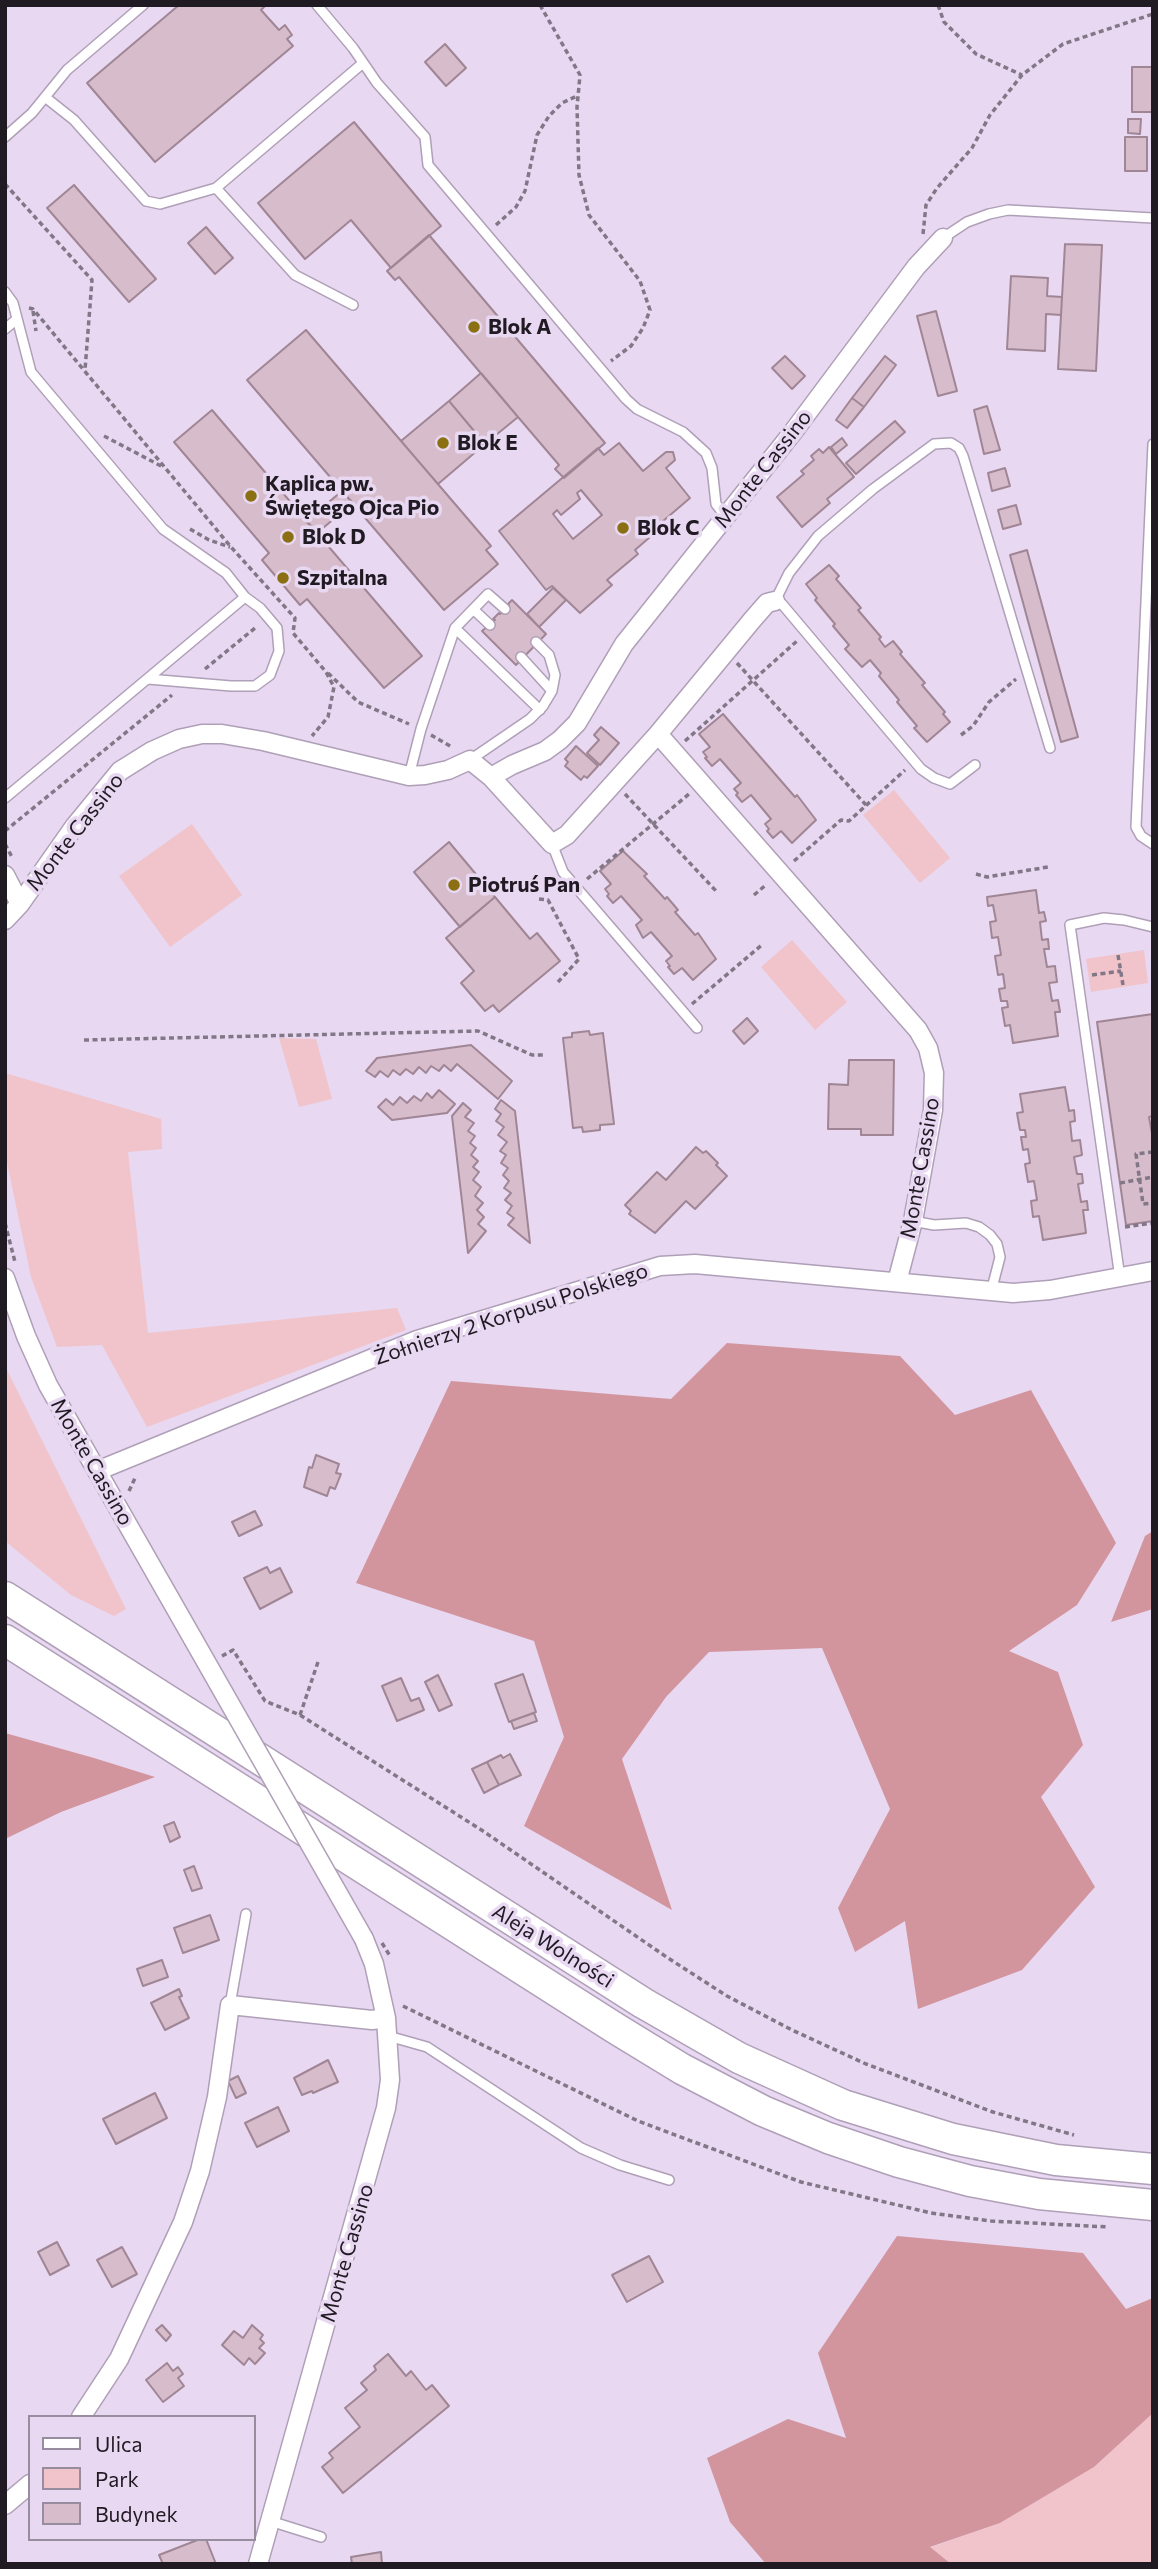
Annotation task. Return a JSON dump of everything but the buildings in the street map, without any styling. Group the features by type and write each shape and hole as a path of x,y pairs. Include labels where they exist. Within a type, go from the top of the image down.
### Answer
{"highway":[{"name":"Aleja Wolności","path":"5,1597 596,1973 684,2028 739,2058 843,2105 953,2139 1056,2160 1153,2169"},
{"name":"Aleja Wolności","path":"5,1640 626,2035 682,2069 763,2111 828,2138 899,2162 970,2181 1039,2194 1153,2205"}],"street":[{"name":"Monte Cassino","path":"491,777 545,751 577,723 624,644 937,244"},
{"path":"470,760 491,777 552,844 567,835 658,734 767,603 775,601"},
{"name":"Monte Cassino","path":"5,919 20,904 74,827 120,771 152,751 179,739 202,734 222,734 263,741 409,776 448,770 470,760"},
{"name":"Monte Cassino","path":"658,734 773,879 918,1030 928,1048 934,1073 933,1110 913,1221 897,1282"},
{"name":"Monte Cassino","path":"5,875 20,904"},
{"name":"Żołnierzy 2 Korpusu Polskiego","path":"97,1471 417,1340 660,1266 695,1264 990,1292 1050,1290 1153,1271"},
{"name":"Monte Cassino","path":"5,1278 26,1336 48,1385 364,1939 374,1964 386,2020 390,2080 380,2133 258,2564"},
{"path":"82,2415 119,2359 183,2222 200,2171 216,2097 230,2005 386,2020"},
{"path":"5,2505 28,2486"}],"lane":[{"path":"5,137 32,113 66,70 143,5"},
{"path":"317,5 377,83 425,137 428,165 626,400 683,432 706,453 712,468 716,504 726,517"},
{"path":"45,97 74,120 146,201 160,204 216,188 363,63"},
{"path":"216,188 295,275 353,305"},
{"path":"937,244 967,222 1008,210 1153,218"},
{"path":"5,292 13,303 31,372 163,529 226,573 245,597 260,608 277,628 279,651 270,675 255,686 231,687 148,679"},
{"path":"5,329 17,319"},
{"path":"975,765 950,784 921,769 782,604 775,601 789,573 818,536 873,489 934,444 951,443 959,448 963,456 1050,748"},
{"path":"1153,444 1136,827 1141,836 1153,844"},
{"path":"409,776 421,729 455,628 488,594 505,610"},
{"path":"5,798 245,597"},
{"path":"473,609 490,625"},
{"path":"455,628 540,710"},
{"path":"470,760 530,719 540,710 552,691 555,675 549,655 536,642"},
{"path":"521,657 552,691"},
{"path":"552,844 563,872 697,1028"},
{"path":"1120,1278 1070,925 1104,918 1153,927"},
{"path":"913,1221 934,1225 966,1223 979,1227 990,1235 997,1244 1000,1257 990,1292"},
{"path":"230,2005 246,1914"},
{"path":"386,2020 581,2148 620,2165 669,2180"},
{"path":"270,2522 321,2537"}],"path":[{"path":"540,5 580,75 579,175 589,215 640,281 650,310 643,328 631,346 601,368"},
{"path":"938,5 944,22 976,54 1022,75"},
{"path":"937,244 924,240 922,227 926,205 937,188 972,148 990,115 1022,75 1063,44 1153,14"},
{"path":"487,234 516,207 525,191 537,135 549,116 562,103 578,96"},
{"path":"5,184 92,280 85,372"},
{"path":"38,342 33,309 231,547 295,618 293,633 326,672 358,702 421,729 470,760"},
{"path":"108,444 99,434 165,468"},
{"path":"189,528 209,540 231,547"},
{"path":"5,831 255,628"},
{"path":"673,751 807,633"},
{"path":"726,651 866,805"},
{"path":"961,735 973,726 989,702 1026,670"},
{"path":"308,740 328,717 334,687 326,672"},
{"path":"754,895 841,820 849,821 901,774"},
{"path":"614,782 718,892"},
{"path":"576,888 678,803"},
{"path":"976,874 986,877 1048,867"},
{"path":"539,899 548,900 579,958 558,982"},
{"path":"682,1011 763,944"},
{"path":"1118,956 1123,985"},
{"path":"1086,976 1121,971"},
{"path":"84,1040 478,1031 532,1055 543,1055"},
{"path":"1153,1152 1136,1154 1143,1204 1153,1203"},
{"path":"1116,1183 1153,1178"},
{"path":"1123,1227 1153,1223"},
{"path":"219,1657 233,1650 265,1701 300,1715 483,1830 727,1996 866,2064 993,2112 1082,2137"},
{"path":"300,1715 319,1659"},
{"path":"386,2020 401,2005 418,2011 545,2077 638,2121 802,2182 931,2213 991,2221 1117,2228"}],"green space":[{"path":"894,790 950,858 920,883 863,815"},
{"path":"192,824 242,895 170,947 119,876"},
{"path":"792,940 847,1002 815,1030 761,967"},
{"path":"1144,950 1148,983 1091,992 1086,959"},
{"path":"279,1038 316,1039 332,1099 299,1107"},
{"path":"5,1073 161,1119 162,1149 128,1152 148,1333 397,1308 406,1330 147,1427 102,1345 57,1347 31,1277 5,1153"},
{"path":"5,1366 126,1609 114,1616 71,1595 5,1541"},
{"path":"1153,2413 1153,2564 951,2564 929,2548 1000,2523 1094,2467"}],"shaded area":[{"path":"727,1343 900,1356 955,1415 1031,1390 1116,1543 1077,1605 1009,1651 1058,1672 1083,1745 1041,1797 1095,1887 1022,1970 918,2009 905,1921 855,1952 838,1908 890,1809 822,1648 709,1652 666,1697 622,1759 672,1910 524,1826 564,1737 534,1641 356,1583 451,1381 671,1399"},
{"path":"1153,1531 1153,1609 1111,1622 1145,1536"},
{"path":"5,1733 155,1777 61,1812 5,1839"},
{"path":"897,2236 1083,2253 1126,2309 1153,2298 1153,2413 1094,2467 1000,2523 930,2547 951,2564 766,2564 730,2522 707,2458 788,2419 846,2438 818,2353"}],"place":[{"name":"Blok A","path":"474,327"},
{"name":"Blok E","path":"443,443"},
{"name":"Kaplica pw. Świętego Ojca Pio","path":"251,496"},
{"name":"Blok C","path":"623,528"},
{"name":"Blok D","path":"288,537"},
{"name":"Szpitalna","path":"283,578"},
{"name":"Piotruś Pan","path":"454,885"}]}
